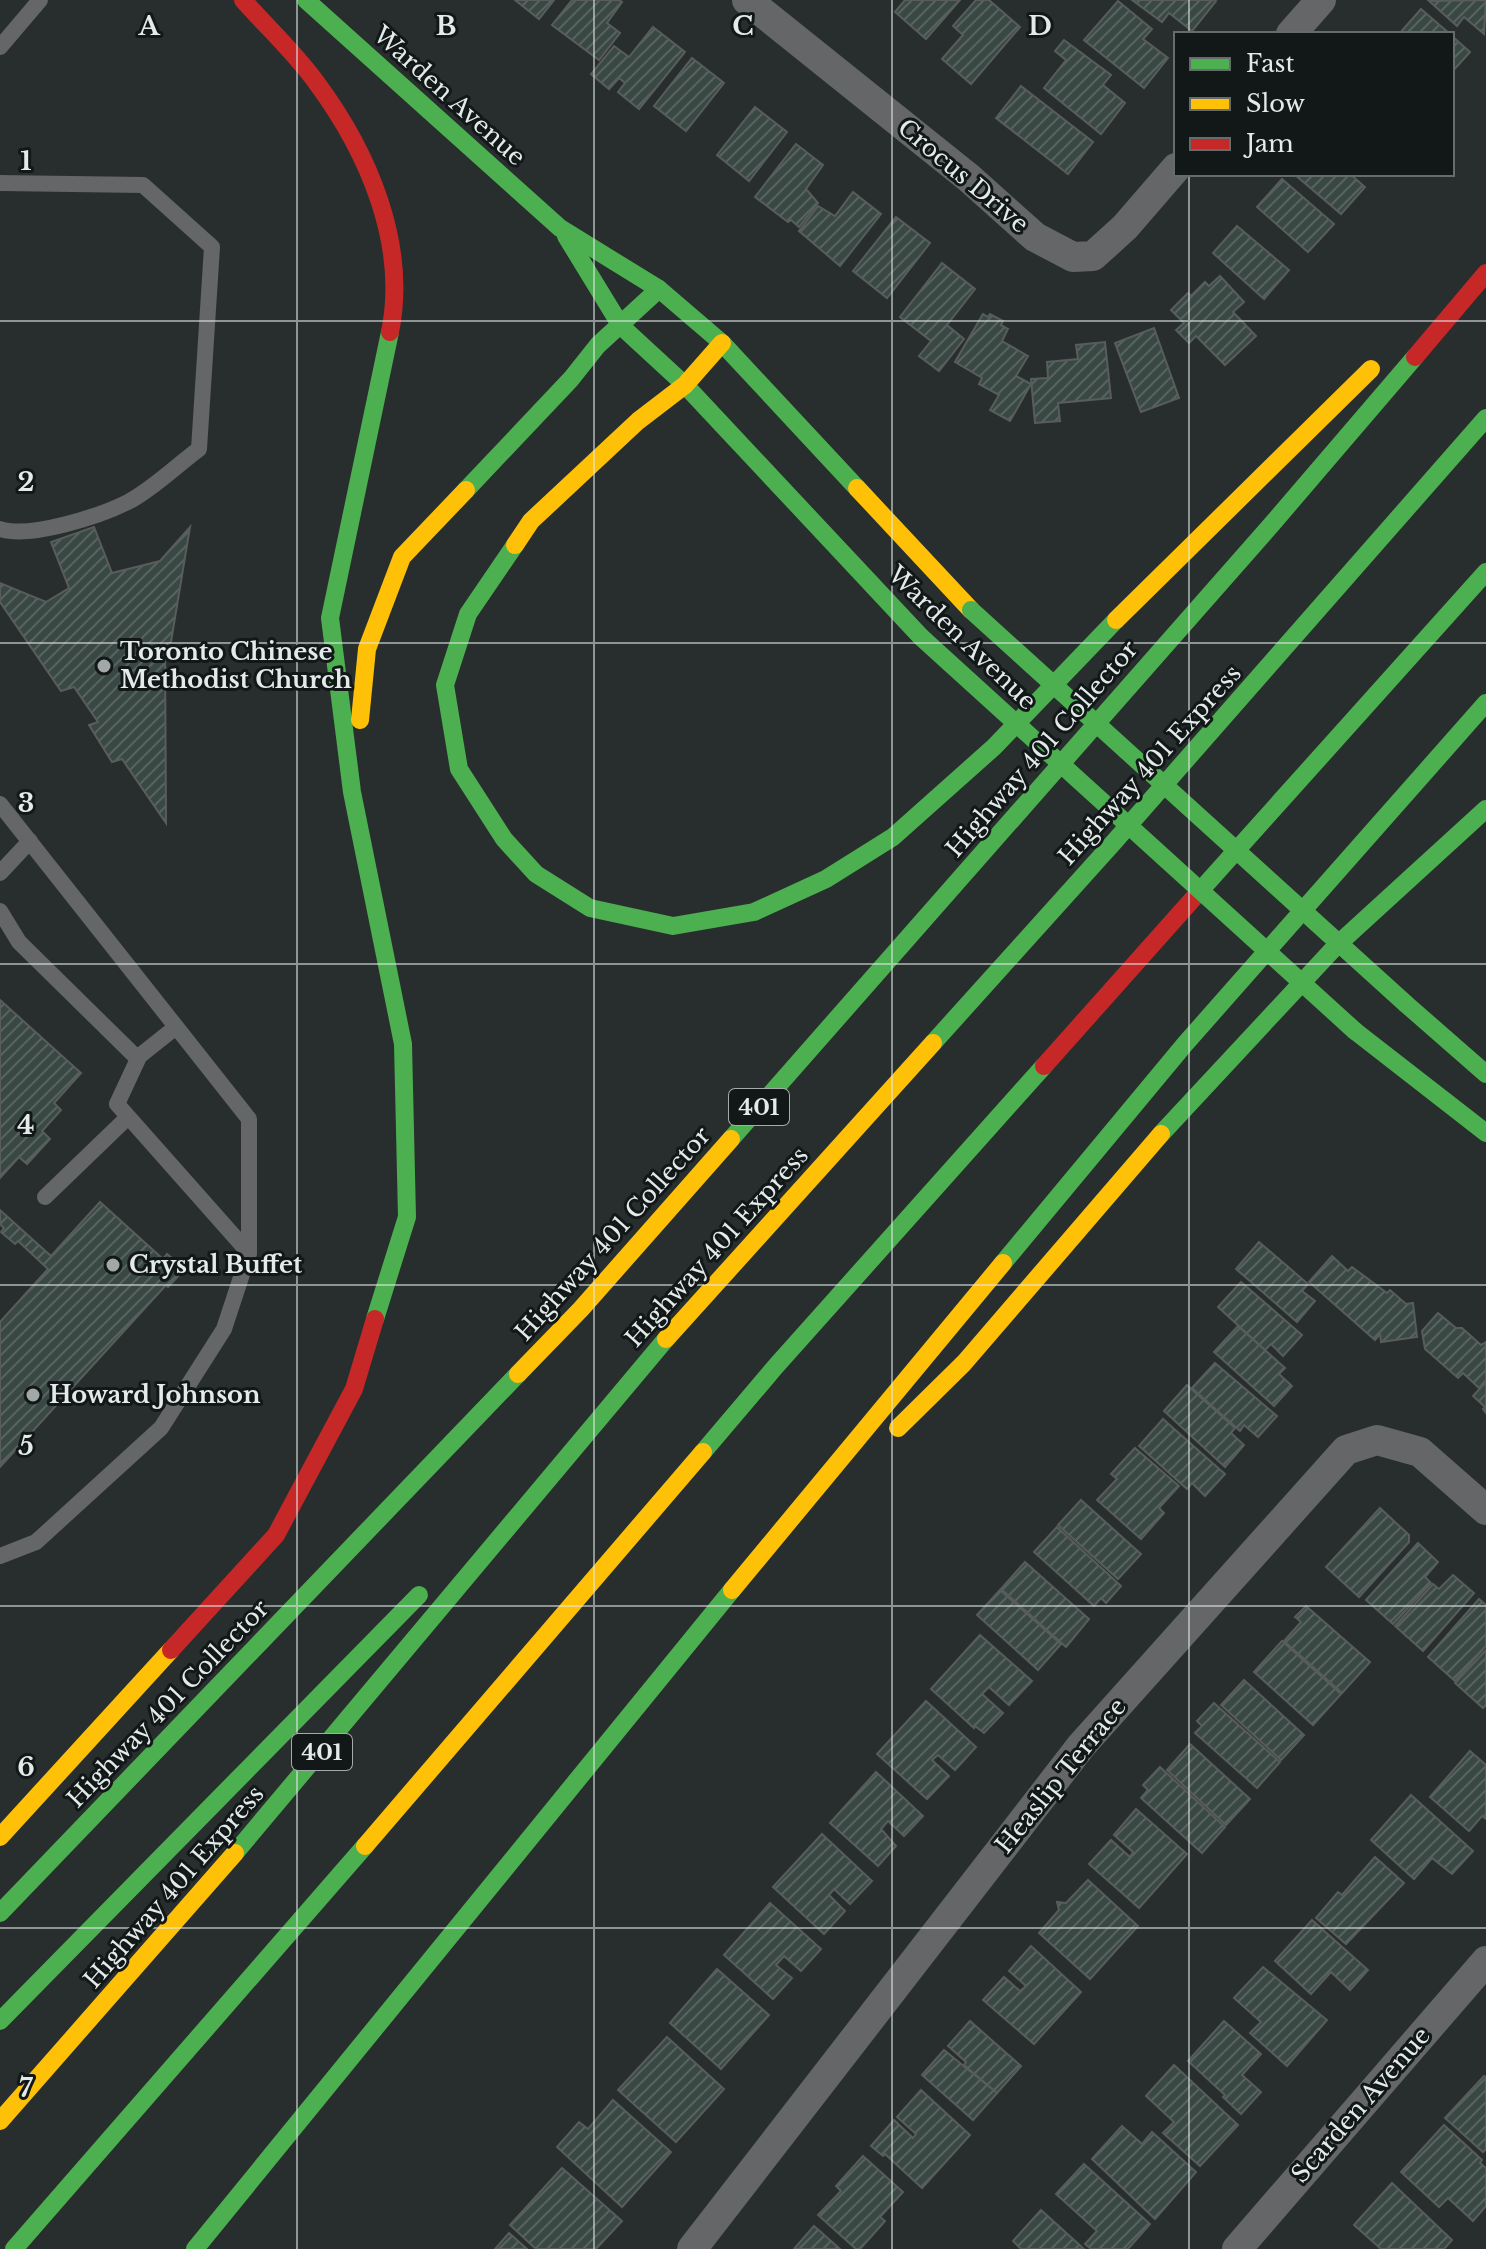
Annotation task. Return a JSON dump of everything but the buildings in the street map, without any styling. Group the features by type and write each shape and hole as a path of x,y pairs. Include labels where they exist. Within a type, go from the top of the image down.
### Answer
{"main road":[{"path":"0,1837 276,1535 354,1389 407,1217 403,1044 352,792 330,618 392,321 393,260 387,220 356,146 316,81 243,0"},
{"name":"Warden Avenue","path":"306,0 560,228 659,289 722,343 971,610 1486,1074"},
{"name":"Warden Avenue","path":"560,228 621,326 685,385 921,637 1355,1031 1486,1133"},
{"path":"1430,310 1486,254"},
{"name":"Highway 401 Collector","path":"0,1913 581,1309 1272,524 1486,273"},
{"path":"352,792 367,649 402,557 571,379 598,345 659,289"},
{"path":"722,343 685,385 638,421 531,521 468,614 445,685 459,769 504,839 536,874 590,908 673,926 754,912 826,879 893,837 994,747 1083,653 1385,355"},
{"name":"Highway 401 Express","path":"0,2121 281,1801 633,1376 1134,820 1486,418"},
{"path":"14,2249 505,1685 776,1366 1486,572"},
{"path":"195,2249 723,1601 1185,1044 1486,703"},
{"path":"887,1439 964,1363 1182,1110 1336,946 1486,809"},
{"path":"479,1533 633,1376"},
{"path":"723,1601 855,1471"},
{"path":"0,2021 435,1577"}],"street":[{"name":"Crocus Drive","path":"747,0 969,178 1035,237 1073,257 1093,256 1125,227 1174,170"},
{"path":"1293,32 1321,0"},
{"name":"Heaslip Terrace","path":"692,2249 1081,1746 1346,1450 1377,1440 1420,1452 1486,1510"},
{"name":"Scarden Avenue","path":"1237,2249 1486,1961"}],"lane":[{"path":"0,47 40,0"},
{"path":"0,183 143,185 212,247 199,449 129,501 56,527 10,532 0,529"},
{"path":"0,804 249,1119 249,1253 224,1329 161,1428 36,1542 0,1556"},
{"path":"0,873 30,841"},
{"path":"0,911 19,942 137,1058"},
{"path":"176,1027 137,1058 117,1104 249,1253"},
{"path":"45,1197 128,1117"}],"traffic: fast":[{"path":"306,0 560,228 659,289 722,343 857,488"},
{"path":"566,236 621,326 685,385 921,637"},
{"path":"466,490 571,379 598,345 659,289"},
{"path":"375,1319 407,1217 403,1044 352,792 330,618 390,332"},
{"path":"731,1139 1415,357"},
{"path":"933,1043 1486,418"},
{"path":"515,545 468,614 445,685 459,769 504,839 536,874 590,908 673,926 754,912 826,879 893,837 994,747 1116,620"},
{"path":"1199,892 1486,572"},
{"path":"971,610 1406,1004"},
{"path":"921,637 1355,1031"},
{"path":"1003,1263 1185,1044 1486,703"},
{"path":"1161,1134 1336,946 1486,809"},
{"path":"1406,1004 1486,1074"},
{"path":"1355,1031 1486,1133"},
{"path":"703,1452 1044,1066"},
{"path":"235,1853 666,1339"},
{"path":"0,1913 518,1374"},
{"path":"195,2249 732,1590"},
{"path":"0,2021 419,1595"},
{"path":"14,2249 365,1846"}],"traffic: slow":[{"path":"515,545 531,521 638,421 685,385 722,343"},
{"path":"1116,620 1371,369"},
{"path":"857,488 971,610"},
{"path":"360,720 367,649 402,557 466,490"},
{"path":"666,1339 933,1043"},
{"path":"898,1428 964,1363 1161,1134"},
{"path":"518,1374 581,1309 731,1139"},
{"path":"732,1590 1003,1263"},
{"path":"365,1846 703,1452"},
{"path":"0,1837 171,1650"},
{"path":"0,2121 235,1853"}],"traffic: jam":[{"path":"243,0 316,82 335,109 367,169 388,233 393,266 394,299 390,332"},
{"path":"1415,357 1486,273"},
{"path":"1044,1066 1199,892"},
{"path":"171,1650 276,1535 354,1389 375,1319"}],"place":[{"name":"Toronto Chinese Methodist Church","path":"104,666"},
{"name":"Crystal Buffet","path":"113,1265"},
{"name":"Howard Johnson","path":"33,1395"}]}
